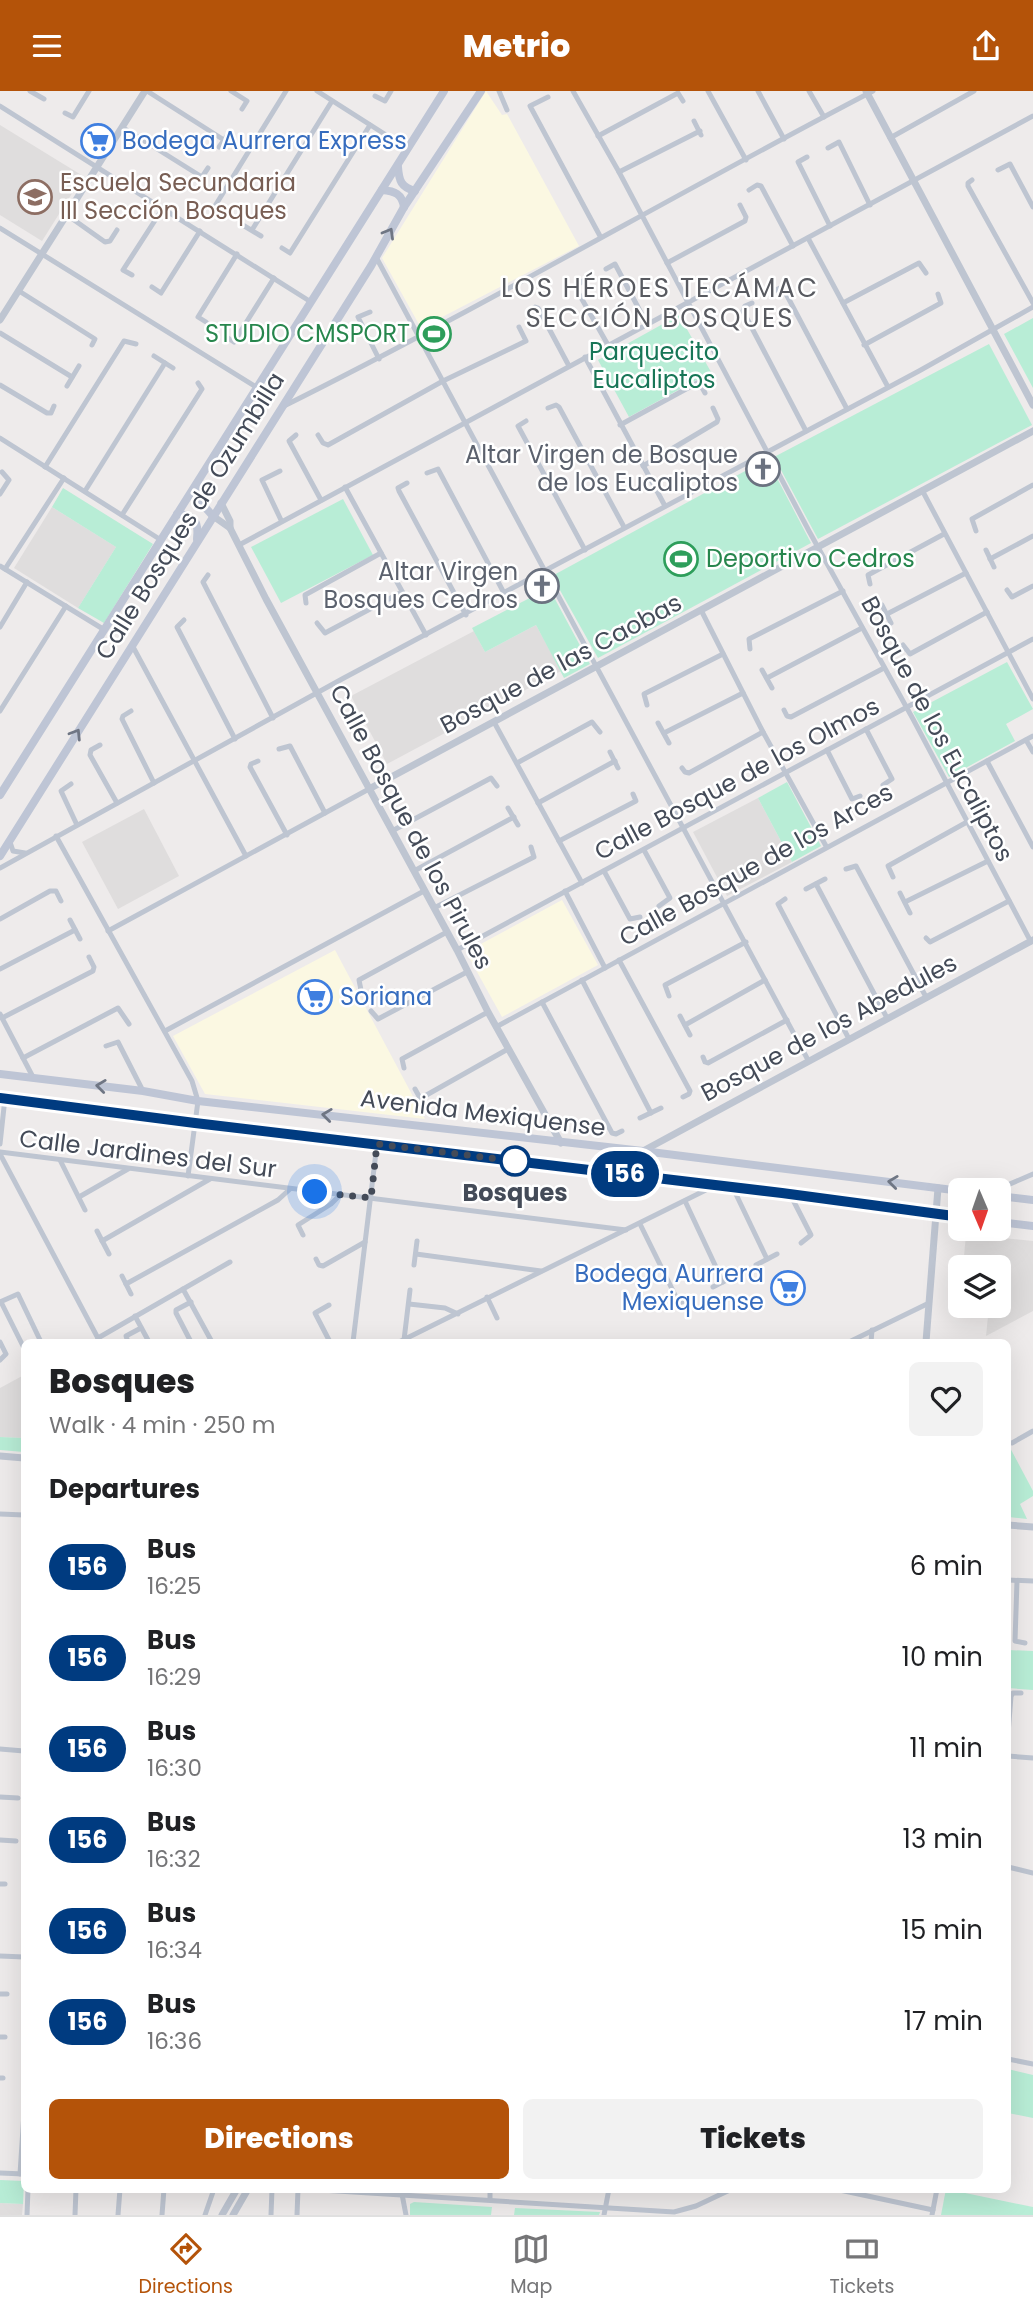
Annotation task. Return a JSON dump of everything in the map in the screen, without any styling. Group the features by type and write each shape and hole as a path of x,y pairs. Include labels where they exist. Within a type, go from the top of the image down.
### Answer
{"main road":[{"name":"Calle Bosques de Ozumbilla","path":"0,795 4,780 177,515 444,91"},
{"name":"Calle Bosques de Ozumbilla","path":"0,856 376,257 404,208 481,91"},
{"path":"398,167 401,183 415,191"},
{"path":"383,190 398,194 404,208"},
{"path":"198,480 203,505 213,516"},
{"path":"177,515 188,515 195,519 198,526 197,542"},
{"name":"Avenida Mexiquense","path":"0,1074 143,1091 198,1101 643,1151 948,1189"},
{"name":"Avenida Mexiquense","path":"2,1098 948,1215"},
{"path":"1012,1198 1033,1200"},
{"path":"1012,1224 1033,1226"}],"street":[{"path":"65,113 73,117 89,91"},
{"path":"0,320 146,91 224,140"},
{"path":"231,91 247,101 242,109"},
{"path":"224,212 215,206 286,91"},
{"path":"317,91 408,149"},
{"path":"375,96 385,101 391,91"},
{"path":"499,91 507,110"},
{"path":"708,91 746,160"},
{"path":"758,91 784,139"},
{"path":"809,91 824,117"},
{"path":"890,138 974,91"},
{"path":"34,92 44,99"},
{"path":"574,93 583,92"},
{"path":"281,407 419,338 600,236 869,92 890,138 1033,405"},
{"name":"Bosque de los Eucaliptos","path":"574,93 1032,941"},
{"path":"598,137 676,94 679,94 683,101"},
{"path":"548,97 530,106 600,236"},
{"path":"252,230 332,101"},
{"path":"0,106 311,302"},
{"path":"239,545 1033,116"},
{"path":"619,172 701,133 694,121"},
{"path":"282,248 290,253 370,125"},
{"path":"122,127 202,177 208,169"},
{"path":"219,147 230,132"},
{"path":"828,148 839,142 870,205"},
{"path":"807,157 798,162 830,226"},
{"path":"998,170 1010,164 1033,207"},
{"path":"0,869 154,782 624,527 768,453 1033,305 968,186 972,180"},
{"path":"749,190 761,185 793,246"},
{"path":"667,263 745,221 747,217 740,205"},
{"path":"132,275 123,270 163,208"},
{"path":"67,215 105,242 110,241 117,230"},
{"path":"241,224 261,236"},
{"path":"0,237 2,229 256,387"},
{"path":"152,287 161,293 200,231"},
{"path":"808,238 888,387"},
{"path":"206,322 198,317 237,254"},
{"path":"376,257 808,1060"},
{"path":"844,303 919,263 926,273"},
{"path":"606,269 615,264 647,324"},
{"path":"225,336 234,342 274,278"},
{"path":"584,280 575,287 608,345"},
{"path":"768,294 783,288 848,409"},
{"path":"19,291 95,339 92,345"},
{"path":"864,345 941,303 938,294"},
{"path":"752,303 745,306 743,311 806,431"},
{"path":"529,311 538,308 569,366"},
{"path":"370,312 358,317 379,359"},
{"path":"318,435 323,443 328,445 443,381 526,341 519,327"},
{"path":"0,333 72,377"},
{"path":"45,467 124,341 136,344"},
{"path":"153,356 173,368"},
{"path":"585,357 665,506"},
{"path":"85,491 164,363"},
{"path":"67,386 79,366"},
{"path":"621,425 699,382 705,393"},
{"path":"122,515 202,389 198,383"},
{"path":"0,385 49,414 54,406"},
{"path":"548,408 556,405 559,407 624,527"},
{"path":"643,466 717,422 713,408"},
{"path":"526,421 518,426 585,550"},
{"name":"Bosque de las Caobas","path":"108,931 1033,431"},
{"path":"296,435 289,440 321,500"},
{"path":"0,438 161,540"},
{"path":"427,473 438,469 504,593"},
{"path":"280,471 262,480 281,520"},
{"path":"0,494 9,478 2,472"},
{"path":"64,478 3,567 103,629"},
{"path":"407,483 400,487 399,491 466,615"},
{"path":"976,531 972,519 1033,485"},
{"path":"345,487 426,635"},
{"path":"922,490 1033,699"},
{"name":"Calle Bosque de los Pirules","path":"221,503 230,521 230,528"},
{"name":"Calle Bosque de los Pirules","path":"213,516 230,528 496,1027 561,1143"},
{"path":"870,584 868,575 944,534"},
{"path":"990,559 1033,536"},
{"path":"986,550 994,567"},
{"path":"306,603 305,595 381,553"},
{"path":"887,614 966,573"},
{"path":"208,575 203,582 273,718"},
{"path":"0,627 27,582"},
{"path":"1007,590 1012,597 1033,586"},
{"path":"751,649 747,640 843,591"},
{"path":"317,623 325,633 402,592"},
{"path":"882,605 891,623"},
{"path":"0,711 66,606"},
{"path":"701,610 763,732 826,846"},
{"path":"903,645 910,654 986,612"},
{"path":"184,620 177,627 235,739"},
{"path":"766,678 862,628"},
{"name":"Calle Bosque de los Olmos","path":"457,950 1033,639"},
{"path":"132,645 246,856"},
{"path":"647,705 644,694 723,654"},
{"path":"783,710 791,717 884,668"},
{"path":"762,670 772,688"},
{"path":"664,733 743,693"},
{"path":"131,711 122,716 122,719 154,782"},
{"path":"494,722 582,883"},
{"path":"517,763 592,722 600,732"},
{"path":"658,723 669,743"},
{"path":"866,729 892,779 883,785"},
{"path":"682,768 689,773 763,732"},
{"name":"Calle Bosque de los Arces","path":"496,1027 1033,736"},
{"path":"1026,740 1033,753"},
{"path":"100,745 91,750 90,755 117,803"},
{"path":"279,749 290,746 325,813"},
{"path":"827,750 852,799 860,796"},
{"path":"610,752 618,768"},
{"path":"258,761 250,767 287,835"},
{"path":"538,803 615,761"},
{"path":"986,761 1033,847"},
{"path":"392,831 491,778 497,786"},
{"path":"71,784 61,791 77,825"},
{"path":"559,841 636,801 633,794"},
{"path":"508,808 518,825"},
{"path":"414,871 513,817"},
{"path":"893,877 888,866 967,822"},
{"path":"56,836 192,1081 198,1101 188,1176"},
{"path":"9,840 13,851 25,853"},
{"path":"434,908 534,857 531,847"},
{"path":"644,850 670,898 660,906"},
{"path":"905,902 988,861"},
{"path":"846,869 856,866 926,997"},
{"path":"604,871 630,919 640,917"},
{"path":"806,889 825,879"},
{"path":"816,884 887,1018"},
{"path":"0,919 50,891 56,891 61,901"},
{"path":"164,1031 425,891"},
{"path":"565,891 605,968"},
{"path":"900,893 911,913"},
{"path":"785,899 778,904 779,907 849,1039"},
{"path":"926,938 930,942 1009,901"},
{"path":"70,920 80,939"},
{"path":"0,969 75,930"},
{"path":"361,990 359,980 447,932"},
{"name":"Bosque de los Abedules","path":"643,1151 1032,941"},
{"path":"669,996 665,985 746,942"},
{"path":"34,1079 1,1016 93,971 89,957"},
{"path":"619,960 690,1091 683,1097"},
{"path":"371,1011 378,1019 467,972"},
{"path":"582,980 651,1113"},
{"path":"685,1025 765,980"},
{"path":"542,1002 612,1133 622,1131"},
{"path":"23,1058 118,1008 129,1024"},
{"path":"404,1068 402,1059 488,1012"},
{"path":"680,1016 690,1035"},
{"path":"703,1057 708,1063 787,1020"},
{"path":"106,1046 118,1042 143,1091"},
{"path":"415,1089 419,1096 423,1097 508,1049"},
{"path":"0,1144 2,1098"},
{"path":"640,1118 661,1108"},
{"path":"353,1339 377,1144"},
{"path":"0,1153 98,1339"},
{"name":"Calle Jardines del Sur","path":"0,1153 626,1230"},
{"path":"60,1160 85,1210"},
{"path":"79,1197 129,1169"},
{"path":"1012,1183 1033,1174"},
{"path":"102,1241 210,1179"},
{"path":"406,1339 716,1185"},
{"path":"733,1188 767,1259"},
{"path":"926,1339 937,1188"},
{"path":"126,1284 278,1200 289,1189"},
{"path":"303,1235 298,1225 331,1205 341,1194"},
{"path":"790,1194 811,1235 801,1243"},
{"path":"685,1201 723,1282"},
{"path":"640,1224 679,1303 688,1300"},
{"path":"97,1231 109,1254"},
{"path":"414,1265 417,1241"},
{"path":"316,1259 319,1265 323,1266 365,1242"},
{"path":"415,1254 542,1271"},
{"path":"756,1265 777,1254"},
{"path":"100,1339 135,1316 230,1262"},
{"path":"122,1276 131,1294"},
{"path":"713,1287 734,1276"},
{"path":"183,1289 210,1339"},
{"path":"402,1339 410,1290"},
{"path":"21,1342 0,1302 18,1294 40,1339"},
{"path":"487,1297 497,1318"},
{"path":"189,1339 176,1310 191,1302"},
{"path":"855,1339 929,1303"},
{"path":"409,1304 445,1308 458,1314"},
{"path":"328,1339 315,1313 329,1305"},
{"path":"135,1316 147,1339"},
{"path":"127,1339 126,1336 141,1328"},
{"path":"871,1339 872,1330"},
{"path":"0,1342 6,1354 0,1360"},
{"path":"1012,1443 1032,1434"},
{"path":"0,1457 21,1458"},
{"path":"0,1514 21,1515"},
{"path":"1011,1525 1033,1527"},
{"path":"1011,1580 1033,1581"},
{"path":"1017,1581 1015,1641 1024,1643"},
{"path":"1011,1696 1021,1693"},
{"path":"0,1749 21,1751"},
{"path":"1011,1756 1033,1758"},
{"path":"0,1797 18,1798"},
{"path":"0,1840 16,1841"},
{"path":"1011,1868 1033,1873"},
{"path":"0,1957 21,1957"},
{"path":"1011,2060 1033,2064"},
{"path":"0,2173 21,2174"},
{"path":"27,2215 29,2193"},
{"path":"75,2215 76,2193"},
{"path":"118,2215 120,2193"},
{"path":"162,2215 164,2193"},
{"path":"205,2215 213,2193"},
{"path":"222,2215 235,2193"},
{"path":"233,2215 246,2193"},
{"path":"271,2215 272,2193"},
{"path":"297,2215 298,2193"},
{"path":"401,2193 405,2215"},
{"path":"409,2193 448,2198 680,2211 723,2193"},
{"path":"448,2193 448,2198"},
{"path":"490,2193 490,2200"},
{"path":"604,2215 608,2193"},
{"path":"851,2193 932,2213 936,2193"}],"shaded area":[{"path":"486,91 502,115 507,114 579,246 421,328 382,258"},
{"name":"Escuela Secundaria III Sección Bosques","path":"0,125 83,176 42,241 0,215"},
{"path":"52,507 116,547 78,608 14,568"},
{"path":"536,625 561,671 387,764 351,696 474,631 485,652"},
{"path":"758,798 792,862 727,896 693,832"},
{"path":"144,809 179,876 118,909 82,842"},
{"path":"562,900 598,965 502,1017 466,952"},
{"path":"335,950 425,1119 205,1094 173,1036"},
{"path":"1012,1239 1033,1241 1033,1311 986,1336 988,1318 1011,1318 1011,1255 964,1255 965,1241 1012,1241"},
{"path":"21,1377 21,1438 0,1437 0,1388"},
{"path":"0,2203 23,2204 22,2215 0,2215"}],"green space":[{"name":"Parquecito Eucaliptos","path":"679,315 711,372 629,417 598,360"},
{"path":"1033,318 1033,388 1004,334"},
{"path":"989,344 1032,425 818,539 774,457"},
{"name":"Deportivo Cedros","path":"767,459 811,543 598,658 552,576"},
{"path":"63,488 153,544 104,623 78,608 116,547 52,507"},
{"path":"343,499 373,555 281,603 251,547"},
{"path":"549,588 590,664 564,678 536,625 485,652 472,628"},
{"path":"1007,662 1033,709 1006,724 1015,741 949,777 913,712"},
{"path":"787,782 821,846 792,862 758,798"},
{"path":"0,1437 21,1438 21,1452 0,1450"},
{"path":"1011,1450 1033,1491 1033,1496 1020,1504 1027,1519 1011,1517"},
{"path":"1011,1650 1033,1651 1033,1690 1011,1688"},
{"path":"1011,2070 1033,2075 1033,2118 1011,2114"},
{"path":"0,2180 21,2181 23,2204 0,2203"},
{"path":"945,2193 965,2193 1033,2207 1033,2215 941,2215"},
{"path":"414,2202 492,2207 491,2215 410,2215 410,2204"},
{"path":"515,2208 600,2212 599,2215 514,2215"}],"bus line":[{"name":"156","path":"0,1098 948,1215"}],"place":[{"name":"Bodega Aurrera Express","path":"98,141"},
{"name":"Escuela Secundaria III Sección Bosques","path":"35,197"},
{"name":"STUDIO CMSPORT","path":"434,334"},
{"name":"Altar Virgen de Bosque de los Eucaliptos","path":"763,469"},
{"name":"Deportivo Cedros","path":"681,559"},
{"name":"Altar Virgen Bosques Cedros","path":"542,586"},
{"name":"Soriana","path":"315,997"},
{"name":"Bosques","path":"515,1161"},
{"name":"Bodega Aurrera Mexiquense","path":"788,1288"}],"district":[{"name":"LOS HÉROES TECÁMAC SECCIÓN BOSQUES","path":"660,302"}],"route":[{"path":"315,1192 371,1198 377,1144 515,1161"}]}
